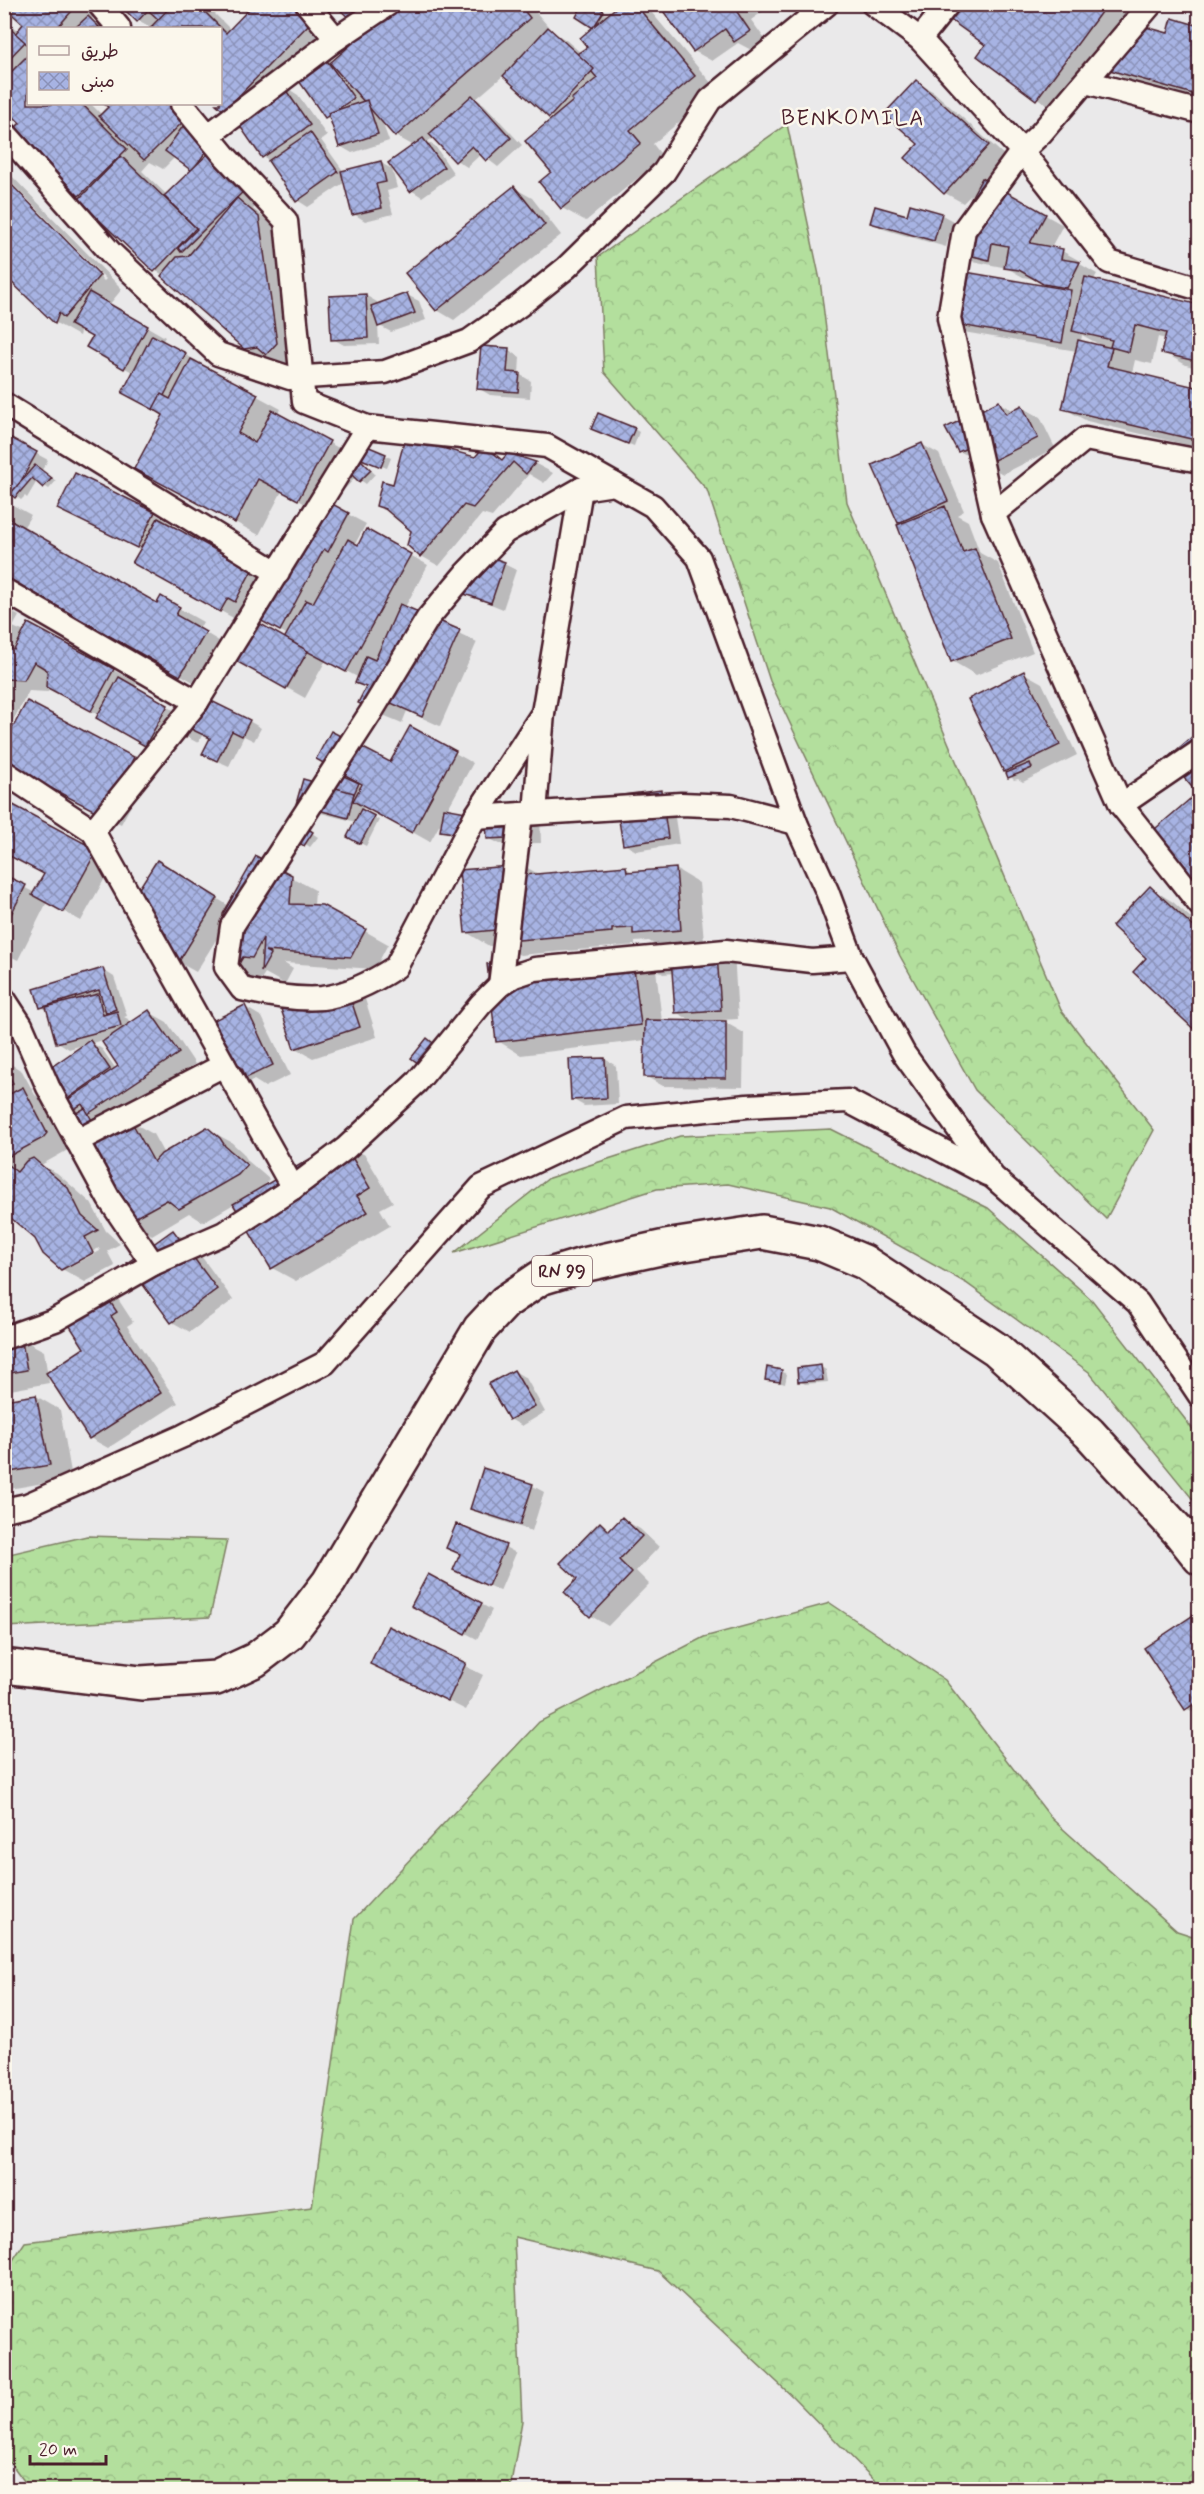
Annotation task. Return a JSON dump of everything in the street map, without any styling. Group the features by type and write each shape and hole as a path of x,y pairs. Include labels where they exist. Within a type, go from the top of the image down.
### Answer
{"main road":[{"name":"RN 99","path":"4,1666 141,1683 216,1678 255,1660 289,1634 328,1582 480,1329 505,1302 540,1278 583,1265 665,1247 762,1232 819,1243 864,1262 996,1349 1089,1433 1200,1558"}],"street":[{"path":"99,4 118,27"},
{"path":"307,4 336,39"},
{"path":"208,135 336,39 388,4"},
{"path":"4,132 111,253 218,354 290,378 385,372 469,341 520,305 566,268 664,172 710,100 827,4"},
{"path":"873,4 920,39 1023,151 1109,262 1200,289"},
{"path":"920,39 948,4"},
{"path":"1151,4 1086,82 1023,151 964,230 949,318 993,514 1121,806 1200,905"},
{"path":"1086,82 1200,112"},
{"path":"183,105 286,221 304,402 368,427 547,446 653,506 699,558 796,823 827,891 852,958 904,1054 993,1177 1138,1303 1200,1396"},
{"path":"4,404 278,573"},
{"path":"93,831 197,702 368,427"},
{"path":"993,514 1085,439 1200,461"},
{"path":"543,714 475,817 396,967 373,981 322,998 268,995 242,989 226,967 232,926 371,712 428,618 505,532 581,489 614,484"},
{"path":"500,985 581,489"},
{"path":"4,590 197,702"},
{"path":"1121,806 1200,751"},
{"path":"4,772 93,831 293,1188"},
{"path":"475,817 681,804 731,806 796,823"},
{"path":"4,1338 55,1320 153,1264 224,1233 293,1188 346,1148 417,1082 481,1004 500,985 514,976 536,969 726,951 812,961 852,958"},
{"path":"4,999 21,1025 48,1087 109,1199 153,1264"},
{"path":"77,1141 224,1065"},
{"path":"4,1510 27,1505 183,1436 325,1363 482,1187 626,1118 747,1106 848,1101 993,1177"}],"green space":[{"path":"787,124 820,280 847,502 1061,1010 1154,1130 1106,1219 975,1090 900,956 770,681 707,490 604,372 598,257"},
{"path":"831,1129 988,1208 1092,1300 1199,1437 1199,1507 1089,1372 966,1283 830,1207 728,1184 657,1189 454,1253 549,1178 680,1136"},
{"path":"87,1536 227,1540 210,1617 5,1627 5,1555"},
{"path":"830,1603 945,1680 1052,1819 1177,1931 1199,1938 1199,2489 883,2489 793,2397 658,2271 514,2237 522,2421 510,2489 30,2489 4,2454 5,2272 25,2242 312,2207 354,1919 539,1722 704,1637"}],"building":[{"path":"8,4 78,4 58,27 27,27 27,44 15,34 23,24 5,8"},
{"path":"119,4 174,4 159,20 148,10 137,22"},
{"path":"173,4 197,4 220,27 151,27"},
{"path":"254,4 295,4 312,21 224,111 217,105 222,105 222,29 226,33"},
{"path":"334,4 375,4 356,25"},
{"path":"397,4 519,4 530,18 395,137 330,63"},
{"path":"583,4 593,4 604,11 593,28 576,17"},
{"path":"620,4 635,4 695,76 630,130 641,143 561,209 539,182 551,172 525,141 597,78 577,54 587,47 580,38"},
{"path":"658,4 741,4 735,9 750,31 734,42 725,29 693,52"},
{"path":"954,4 1107,4 1036,100 977,56 985,45 945,16"},
{"path":"88,16 99,27 76,27"},
{"path":"1172,18 1200,26 1200,96 1106,69 1120,20 1168,33"},
{"path":"4,23 25,42 4,64"},
{"path":"548,27 594,69 549,118 503,76"},
{"path":"320,51 354,98 325,118 292,71"},
{"path":"27,56 27,105 83,105 127,149 79,196 13,130 20,123 4,107 4,79"},
{"path":"916,80 989,145 944,194 905,158 918,144 884,114"},
{"path":"281,83 310,125 262,158 233,116"},
{"path":"472,95 511,138 486,161 472,146 455,162 429,134"},
{"path":"367,100 378,134 339,147 328,113"},
{"path":"105,105 178,105 189,116 144,160 99,116 108,107"},
{"path":"186,122 213,142 192,171 165,151"},
{"path":"310,132 338,172 296,202 268,161"},
{"path":"423,138 444,167 410,192 388,163"},
{"path":"212,150 248,187 181,252 178,248 197,229 164,196"},
{"path":"121,156 196,228 154,272 78,200"},
{"path":"381,161 386,182 376,184 382,208 352,215 341,171"},
{"path":"4,177 100,275 64,318 59,313 55,324 4,275"},
{"path":"982,178 1046,214 1030,243 1063,249 1061,259 1080,262 1067,288 1043,284 1019,270 1004,268 1008,246 992,243 989,260 948,250 952,232"},
{"path":"514,186 545,225 436,311 405,273"},
{"path":"237,198 259,217 277,343 266,355 257,347 244,349 161,276 177,257 188,256"},
{"path":"910,204 942,213 934,241 870,223 875,206 907,215"},
{"path":"948,269 1071,290 1062,343 938,321"},
{"path":"1085,277 1200,305 1200,362 1161,353 1166,333 1135,325 1129,352 1110,347 1112,340 1072,331"},
{"path":"89,292 148,326 124,369 86,347 92,337 70,325"},
{"path":"407,293 415,313 378,327 371,306"},
{"path":"366,294 368,338 331,340 329,296"},
{"path":"152,335 186,353 156,411 122,393"},
{"path":"1078,340 1112,348 1107,366 1200,388 1200,441 1062,409"},
{"path":"481,346 509,348 507,372 520,373 518,392 477,389"},
{"path":"191,359 258,394 238,433 255,443 272,410 330,441 298,500 258,479 235,523 134,469 163,415 153,409 161,394 170,399"},
{"path":"999,401 1006,414 1022,405 1038,438 984,465 974,445 958,452 945,428"},
{"path":"598,413 635,428 628,444 591,429"},
{"path":"4,434 37,452 15,492 4,487"},
{"path":"405,438 475,457 482,449 492,452 502,460 508,453 536,462 526,474 513,462 473,508 464,505 420,557 407,545 411,531 385,509 376,506 382,481 393,484"},
{"path":"350,439 386,454 381,467 344,452"},
{"path":"922,443 948,501 898,523 872,465"},
{"path":"354,453 371,470 359,482 351,474 335,491"},
{"path":"35,465 52,478 43,488 32,478 15,498 10,494"},
{"path":"75,473 155,512 137,548 57,509"},
{"path":"314,494 349,513 328,552 324,549 280,631 245,612 288,532 292,534"},
{"path":"945,506 963,552 975,548 1011,639 951,662 897,525"},
{"path":"4,516 157,603 161,596 180,607 176,615 206,632 180,676 4,576"},
{"path":"158,518 252,570 235,602 228,598 220,612 132,563"},
{"path":"366,529 411,554 346,672 284,639 306,600 313,603 348,539 358,545"},
{"path":"478,553 505,562 491,603 464,594"},
{"path":"400,604 460,630 422,717 389,702 383,714 358,703 366,687 355,683 366,656 375,660"},
{"path":"240,612 308,651 286,689 218,651"},
{"path":"4,620 12,624 4,639"},
{"path":"28,623 114,669 91,711 46,687 47,670 34,662 24,680 6,679 4,681 4,644 14,650"},
{"path":"1024,671 1060,745 1004,772 968,699"},
{"path":"119,677 168,705 145,746 96,718"},
{"path":"189,690 250,720 242,736 232,731 217,761 202,754 210,738 191,729 186,738 169,729"},
{"path":"27,701 134,757 103,815 4,764 4,744"},
{"path":"4,702 11,705 4,722"},
{"path":"410,726 456,751 412,833 353,801 362,784 316,759 331,731 390,762"},
{"path":"1200,730 1200,892 1149,834 1197,793 1167,758"},
{"path":"1030,763 1032,768 1008,778 1006,773"},
{"path":"329,769 359,783 353,796 323,782"},
{"path":"303,779 354,793 348,818 296,804"},
{"path":"661,790 668,838 623,845 615,796"},
{"path":"4,800 97,850 63,912 32,895 44,874 4,853"},
{"path":"485,807 529,837 487,839"},
{"path":"444,808 472,813 468,835 440,831"},
{"path":"361,809 375,816 360,844 347,837"},
{"path":"293,819 313,832 304,846 284,832"},
{"path":"256,856 292,875 290,904 322,905 366,929 351,957 265,951 271,954 261,972 263,938 252,958 243,957 237,967 222,935 223,914"},
{"path":"157,860 218,898 178,963 156,950 166,934 126,909"},
{"path":"524,865 525,875 626,866 627,872 676,868 681,930 633,934 633,928 612,929 612,932 496,942 495,930 465,933 459,870"},
{"path":"4,875 26,885 4,928"},
{"path":"1150,886 1200,933 1200,974 1198,976 1200,978 1200,1035 1133,972 1146,958 1112,926"},
{"path":"716,940 721,1010 675,1013 670,943"},
{"path":"632,952 641,1025 496,1042 487,964"},
{"path":"103,968 116,1009 106,1013 99,990 40,1008 34,989"},
{"path":"347,988 360,1027 294,1049 281,1009"},
{"path":"98,994 103,1015 117,1011 121,1026 56,1043 46,1007"},
{"path":"245,1005 273,1065 246,1078 242,1068 226,1075 202,1026"},
{"path":"149,1010 179,1053 88,1114 82,1104 66,1114 60,1105 118,1066 102,1042"},
{"path":"645,1020 726,1021 726,1078 644,1077"},
{"path":"427,1038 448,1055 433,1074 411,1058"},
{"path":"90,1040 110,1069 60,1104 40,1075"},
{"path":"605,1058 607,1098 571,1100 569,1059"},
{"path":"4,1067 13,1083 4,1092"},
{"path":"23,1087 47,1133 43,1138 4,1159 4,1097"},
{"path":"85,1108 101,1136 130,1119 154,1162 161,1154 207,1127 247,1165 238,1175 179,1209 167,1200 127,1222 69,1117"},
{"path":"342,1140 370,1188 357,1196 368,1212 271,1269 233,1204"},
{"path":"33,1158 68,1188 82,1216 98,1230 85,1237 93,1253 61,1270 43,1254 35,1239 4,1212 4,1162 17,1172 26,1161"},
{"path":"173,1230 217,1289 171,1323 127,1263"},
{"path":"100,1287 117,1312 111,1316 161,1393 89,1439 46,1373 84,1348 61,1312"},
{"path":"21,1336 27,1370 4,1374 4,1339"},
{"path":"821,1365 823,1380 798,1382 797,1368"},
{"path":"767,1367 782,1370 780,1382 765,1380"},
{"path":"514,1370 535,1406 509,1420 488,1384"},
{"path":"36,1395 50,1465 4,1473 4,1400"},
{"path":"483,1468 533,1484 520,1525 470,1509"},
{"path":"622,1517 642,1536 619,1560 632,1573 590,1617 564,1592 577,1579 560,1563 600,1522 609,1531"},
{"path":"456,1524 506,1545 488,1586 453,1570 460,1554 446,1548"},
{"path":"428,1574 482,1603 465,1634 411,1606"},
{"path":"1195,1614 1200,1620 1200,1700 1185,1710 1144,1648"},
{"path":"388,1626 466,1663 448,1701 370,1664"}],"district":[{"name":"BENKOMILA","path":"853,117"}]}
